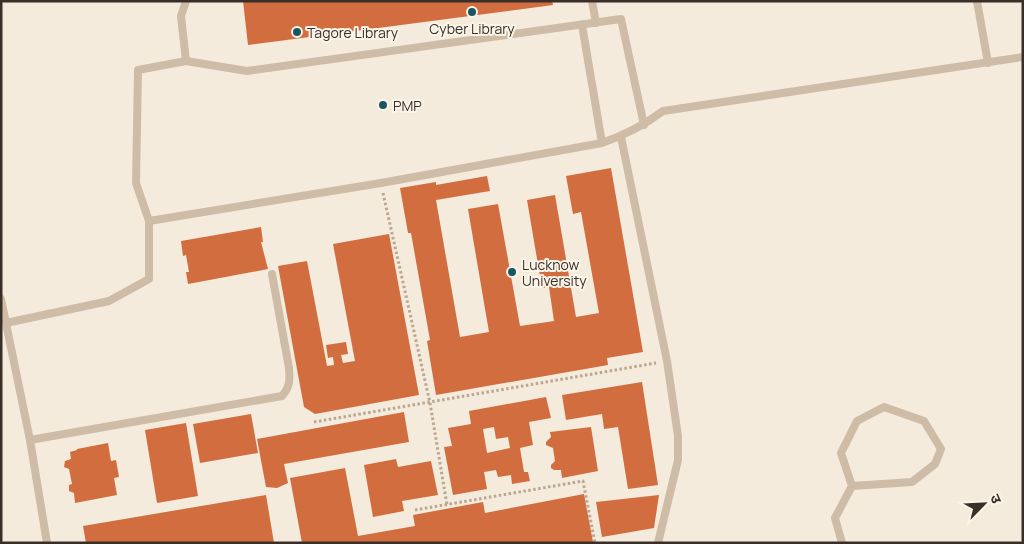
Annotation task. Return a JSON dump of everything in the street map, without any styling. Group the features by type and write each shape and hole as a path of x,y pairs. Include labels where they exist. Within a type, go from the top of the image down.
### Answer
{"lane":[{"path":"186,1 181,16 186,61"},
{"path":"592,1 596,23"},
{"path":"977,1 988,63"},
{"path":"6,323 109,301 148,279 149,221 136,183 138,70 186,61 247,71 621,18 644,125"},
{"path":"582,25 602,143"},
{"path":"149,221 602,143 621,137 644,125 663,111 1023,58"},
{"path":"621,137 666,361 678,436 678,460 658,543"},
{"path":"30,440 282,396 287,390 290,381 289,368 272,274"},
{"path":"1,299 30,440 47,543"},
{"path":"842,543 835,518 852,486 841,453 857,421 884,407 924,422 941,449 936,464 912,482 852,486"}],"path":[{"path":"381,182 430,403 448,505"},
{"path":"314,422 666,361"},
{"path":"415,510 583,481 595,543"}],"building":[{"name":"Tagore Library","path":"243,1 552,1 553,5 248,45"},
{"path":"611,168 643,352 607,358 608,365 436,395 427,341 430,340 411,233 408,233 400,188 436,182 436,185 487,176 490,191 436,200 460,337 489,332 468,209 498,204 520,326 554,321 549,287 542,288 527,200 555,195 576,317 599,313 581,212 573,214 566,176"},
{"path":"261,227 263,242 261,242 268,269 188,284 186,272 189,272 186,255 183,256 181,241"},
{"path":"389,234 419,395 315,414 304,407 278,266 307,261 327,366 334,365 333,357 328,358 326,345 346,342 348,354 341,355 343,363 355,361 333,244"},
{"path":"642,382 658,485 628,489 618,427 604,429 602,414 566,420 562,395"},
{"path":"546,397 551,418 529,422 533,445 520,448 524,472 528,472 530,481 512,484 511,475 498,477 496,470 484,472 487,489 453,495 444,447 452,446 448,428 471,424 469,411","holes":["494,427 496,439 508,437 510,448 487,453 483,429"]},
{"path":"404,412 409,442 284,464 288,483 277,488 266,487 257,439"},
{"path":"251,414 258,453 200,463 193,424"},
{"path":"186,423 198,496 157,503 145,430"},
{"path":"591,427 598,471 562,478 561,470 551,468 555,461 553,448 546,445 546,442 551,437 550,432"},
{"path":"108,443 111,461 116,460 119,477 114,478 117,495 75,503 74,493 69,491 69,485 72,484 69,469 64,467 65,461 71,459 70,452 77,449"},
{"path":"396,459 398,467 431,461 438,495 402,501 404,511 373,517 364,465"},
{"path":"345,468 358,536 415,526 413,515 483,502 485,513 584,494 593,542 302,543 290,478"},
{"path":"266,495 274,543 86,543 83,526"},
{"path":"659,495 654,528 602,537 596,502"}],"place":[{"name":"Cyber Library","path":"472,12"},
{"name":"Tagore Library","path":"297,32"},
{"name":"PMP","path":"383,105"},
{"name":"Lucknow University","path":"512,272"}]}
